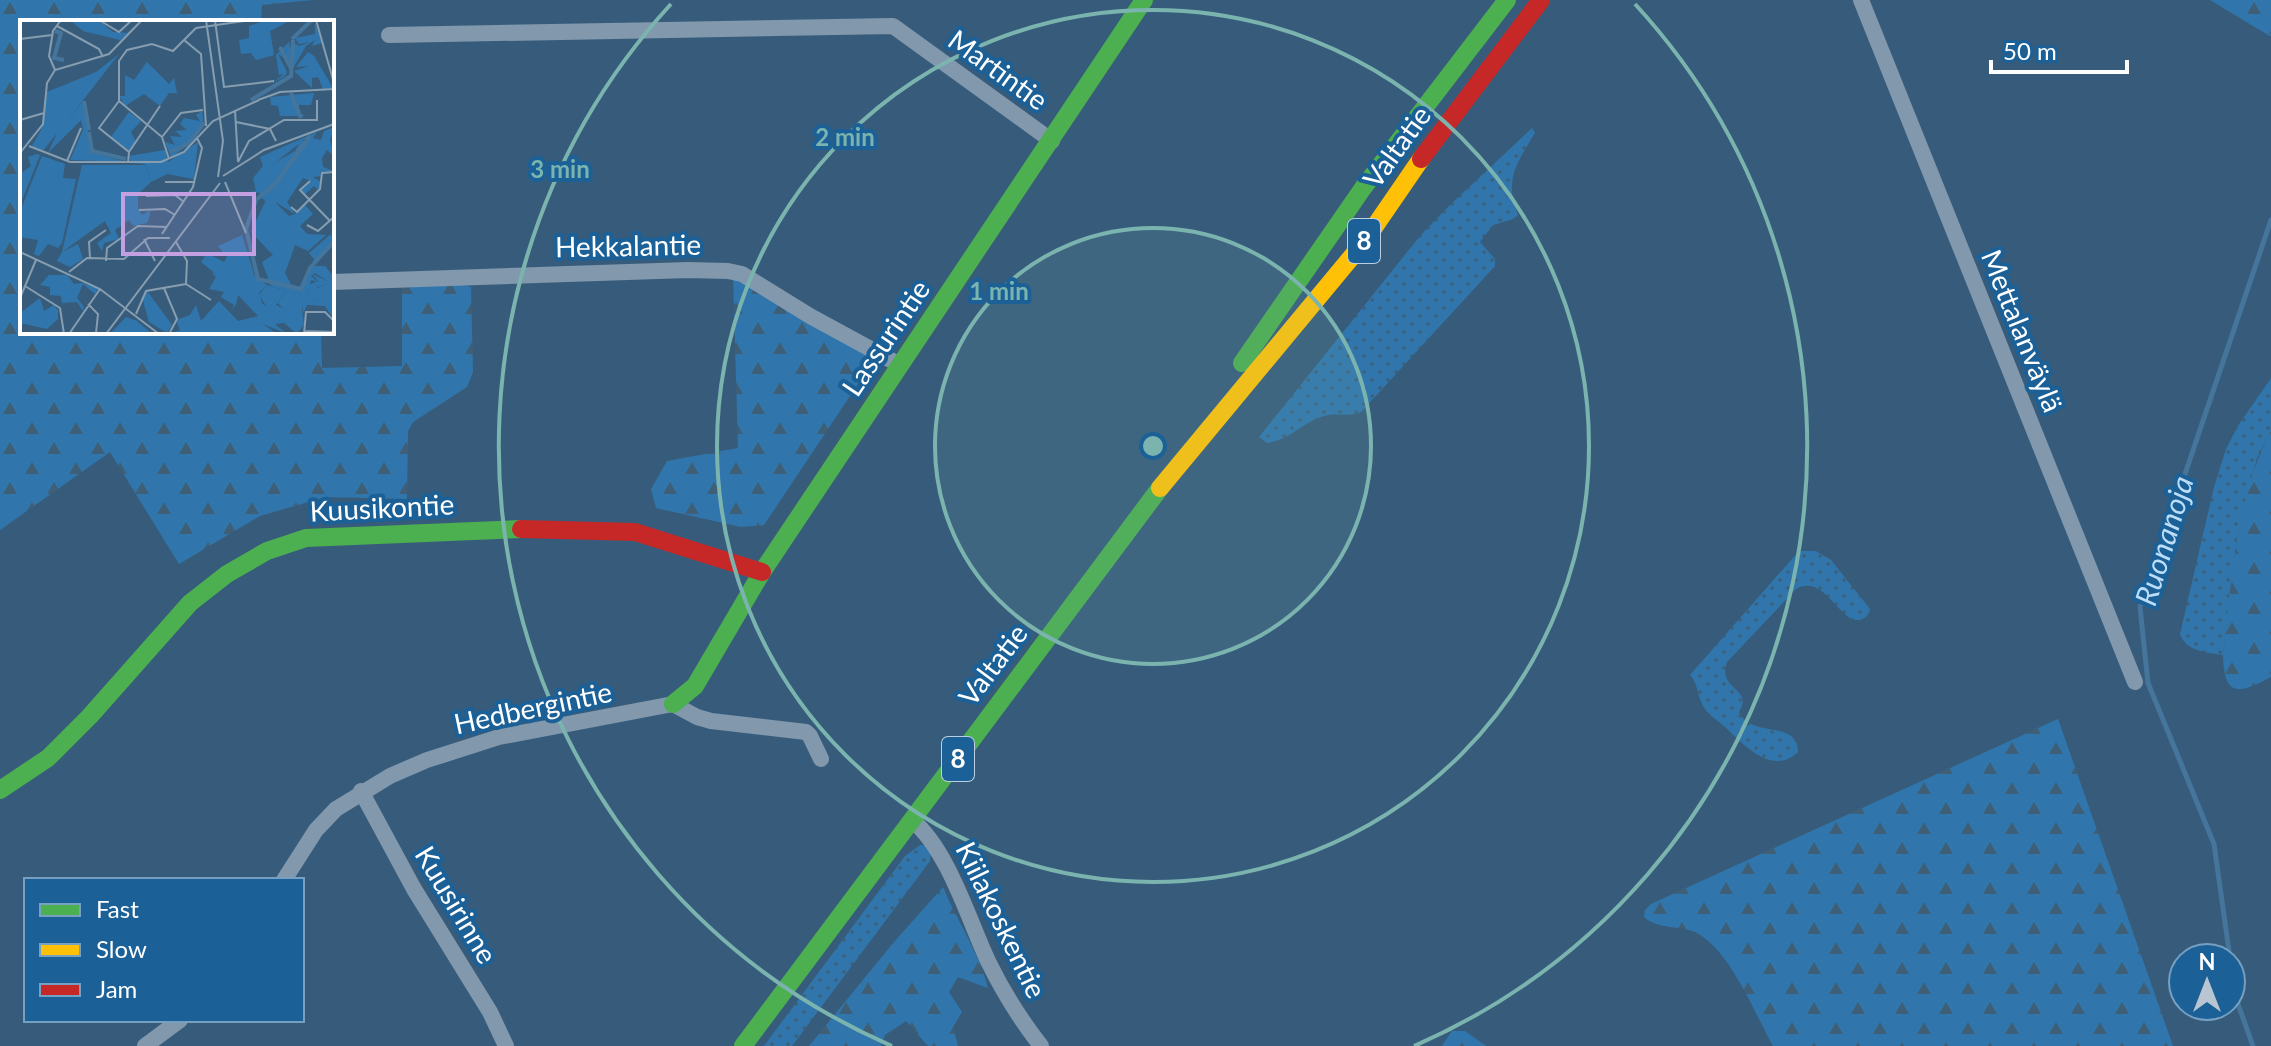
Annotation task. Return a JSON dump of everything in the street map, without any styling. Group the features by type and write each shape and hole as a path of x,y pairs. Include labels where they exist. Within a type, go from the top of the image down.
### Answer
{"main road":[{"name":"Lassurintie","path":"673,704 695,686 762,572 1144,0"},
{"name":"Valtatie","path":"1173,471 1256,341 1363,188 1507,0"},
{"name":"Valtatie","path":"743,1046 1173,471 1364,242 1417,164 1541,0"},
{"name":"Kuusikontie","path":"0,790 48,758 90,716 190,603 227,574 267,551 306,538 534,528 635,532 762,572"}],"street":[{"name":"Mettalanväylä","path":"1861,0 2135,682"},
{"name":"Martintie","path":"389,35 893,26 1052,141"},
{"name":"Hekkalantie","path":"334,282 728,271 742,274 810,316 900,365"},
{"path":"673,704 711,721 806,732 821,759"},
{"name":"Hedbergintie","path":"285,878 316,830 336,809 361,791 427,760 499,737 673,704"},
{"name":"Kuusirinne","path":"361,791 414,889 490,1012 506,1046"},
{"name":"Kiilakoskentie","path":"912,820 926,832 943,855 1005,995 1041,1046"},
{"path":"145,1046 177,1022"}],"green space":[{"path":"0,0 313,0 262,5 261,20 20,20 20,334 321,334 322,368 402,366 402,281 444,280 471,287 473,372 467,387 413,422 408,431 407,499 326,497 260,516 179,564 110,452 0,530"},
{"path":"2210,0 2271,0 2271,36 2268,35"},
{"path":"1532,128 1535,133 1518,163 1512,182 1518,215 1493,225 1480,242 1495,259 1495,266 1362,411 1324,416 1275,441 1267,443 1259,437 1420,236"},
{"path":"733,273 867,351 868,369 764,525 741,527 656,508 651,489 667,461 738,448"},
{"path":"2271,378 2271,431 2257,458 2237,537 2223,655 2204,652 2192,648 2180,634 2214,487 2226,449 2238,426"},
{"path":"2271,431 2271,677 2242,689 2230,685 2226,679 2223,655 2242,512 2259,457"},
{"path":"1799,551 1816,551 1831,560 1870,609 1865,617 1854,620 1819,590 1805,586 1796,589 1727,662 1727,679 1742,698 1739,712 1745,720 1782,732 1796,742 1798,752 1788,759 1768,760 1749,749 1709,713 1690,675"},
{"path":"2058,719 2173,1046 1773,1046 1741,984 1709,942 1697,933 1656,924 1644,917 1645,910 1651,904"},
{"path":"920,845 926,845 931,850 930,861 792,1046 764,1046 905,856"},
{"path":"943,887 988,988 958,977 949,992 962,1012 953,1027 958,1046 928,1046 906,1021 885,1035 881,1046 809,1046 894,942"},
{"path":"1452,1031 1465,1031 1486,1046 1442,1046"}],"waterway":[{"name":"Ruonanoja","path":"2228,942 2214,844 2148,683 2140,607 2271,220"},
{"name":"Ruonanoja","path":"2244,1022 2253,1046"}],"traffic: fast":[{"path":"673,704 695,686 762,572 1144,0"},
{"path":"1242,363 1363,188 1507,0"},
{"path":"743,1046 1160,488"},
{"path":"0,790 48,758 90,716 190,603 227,574 267,551 306,538 521,529"}],"traffic: slow":[{"path":"1160,488 1364,242 1421,159"}],"traffic: jam":[{"path":"1421,159 1541,0"},
{"path":"521,529 635,532 762,572"}]}
